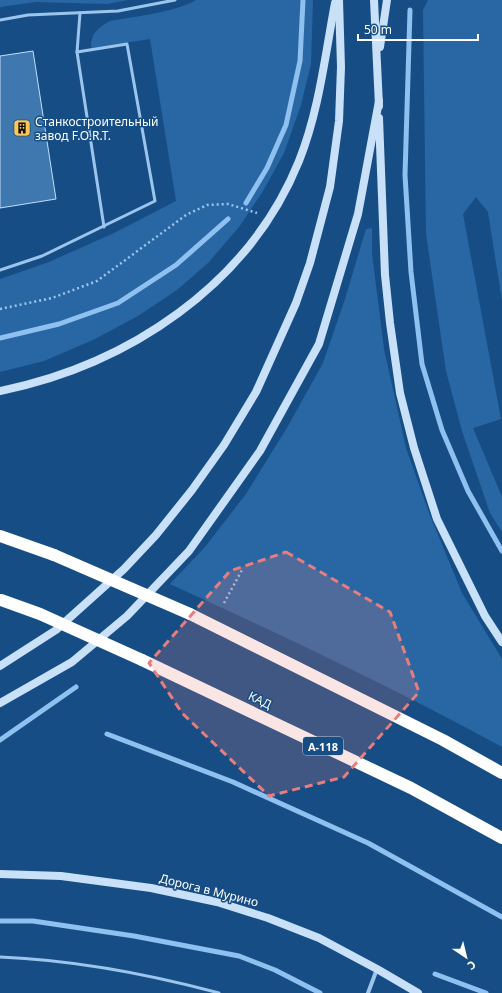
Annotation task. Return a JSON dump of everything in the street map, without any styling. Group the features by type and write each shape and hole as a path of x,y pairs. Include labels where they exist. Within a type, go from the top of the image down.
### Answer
{"highway":[{"path":"0,536 54,555 190,614 443,740 502,773"},
{"name":"КАД","path":"0,600 40,614 142,660 411,788 502,838"}],"main road":[{"path":"0,391 17,388 70,372 100,360 134,342 168,320 202,295 232,265 252,242 284,195 299,160 315,111 337,0"},
{"path":"0,666 56,630 124,569 156,535 192,490 220,451 256,392 296,303 310,263 330,187 339,121 341,67 337,0"},
{"path":"374,0 379,101 384,274 400,393 414,448 438,520 485,616 502,642"},
{"path":"377,68 387,0"},
{"path":"0,703 72,662 127,616 189,552 260,451 319,344 358,214 379,101"},
{"name":"Дорога в Мурино","path":"0,874 62,876 151,888 217,902 268,918 319,938 418,993"}],"street":[{"path":"368,993 377,969"}],"lane":[{"path":"0,20 28,15 118,11 175,0"},
{"path":"80,13 76,52 104,226"},
{"path":"0,270 42,256 155,201 127,44 76,52"},
{"path":"0,957 68,963 128,972 219,993"}],"path":[{"path":"0,309 52,298 96,281 186,215 207,205 228,204 269,217"},
{"path":"224,603 242,570"}],"highlighted area":[{"path":"286,552 390,612 419,692 344,777 269,796 182,713 149,663 230,571"}],"shaded area":[{"path":"0,0 128,0 107,4 36,2 0,7"},
{"path":"196,0 313,0 311,64 301,105 284,153 263,191 239,227 208,263 177,290 138,316 93,340 44,361 0,372 0,279 49,262 114,233 176,201 150,39 92,48 91,41 96,31 110,21 166,11"},
{"path":"428,0 502,0 502,301 488,212 476,197 463,214 501,419 473,428 502,497 502,532 490,513 462,431 446,371 426,234 423,10"},
{"path":"372,228 372,254 384,349 406,448 429,513 462,593 502,659 502,747 338,662 170,584 205,547 246,494 288,426 323,363 345,299 366,229"}],"building":[{"name":"Станкостроительный завод F.O.R.T.","path":"33,51 56,199 0,208 0,56"}],"waterway":[{"path":"246,203 267,168 286,125 300,61 303,0"},
{"path":"410,10 405,175 411,272 422,364 442,430 468,491 502,551"},
{"path":"0,338 59,324 118,303 176,265 228,219"},
{"path":"0,740 76,687"},
{"path":"107,734 233,782 368,843 502,917"},
{"path":"0,921 33,921 134,936 239,956 275,970 320,993"},
{"path":"435,974 486,993"}],"place":[{"name":"Станкостроительный завод F.O.R.T.","path":"22,128"}]}
